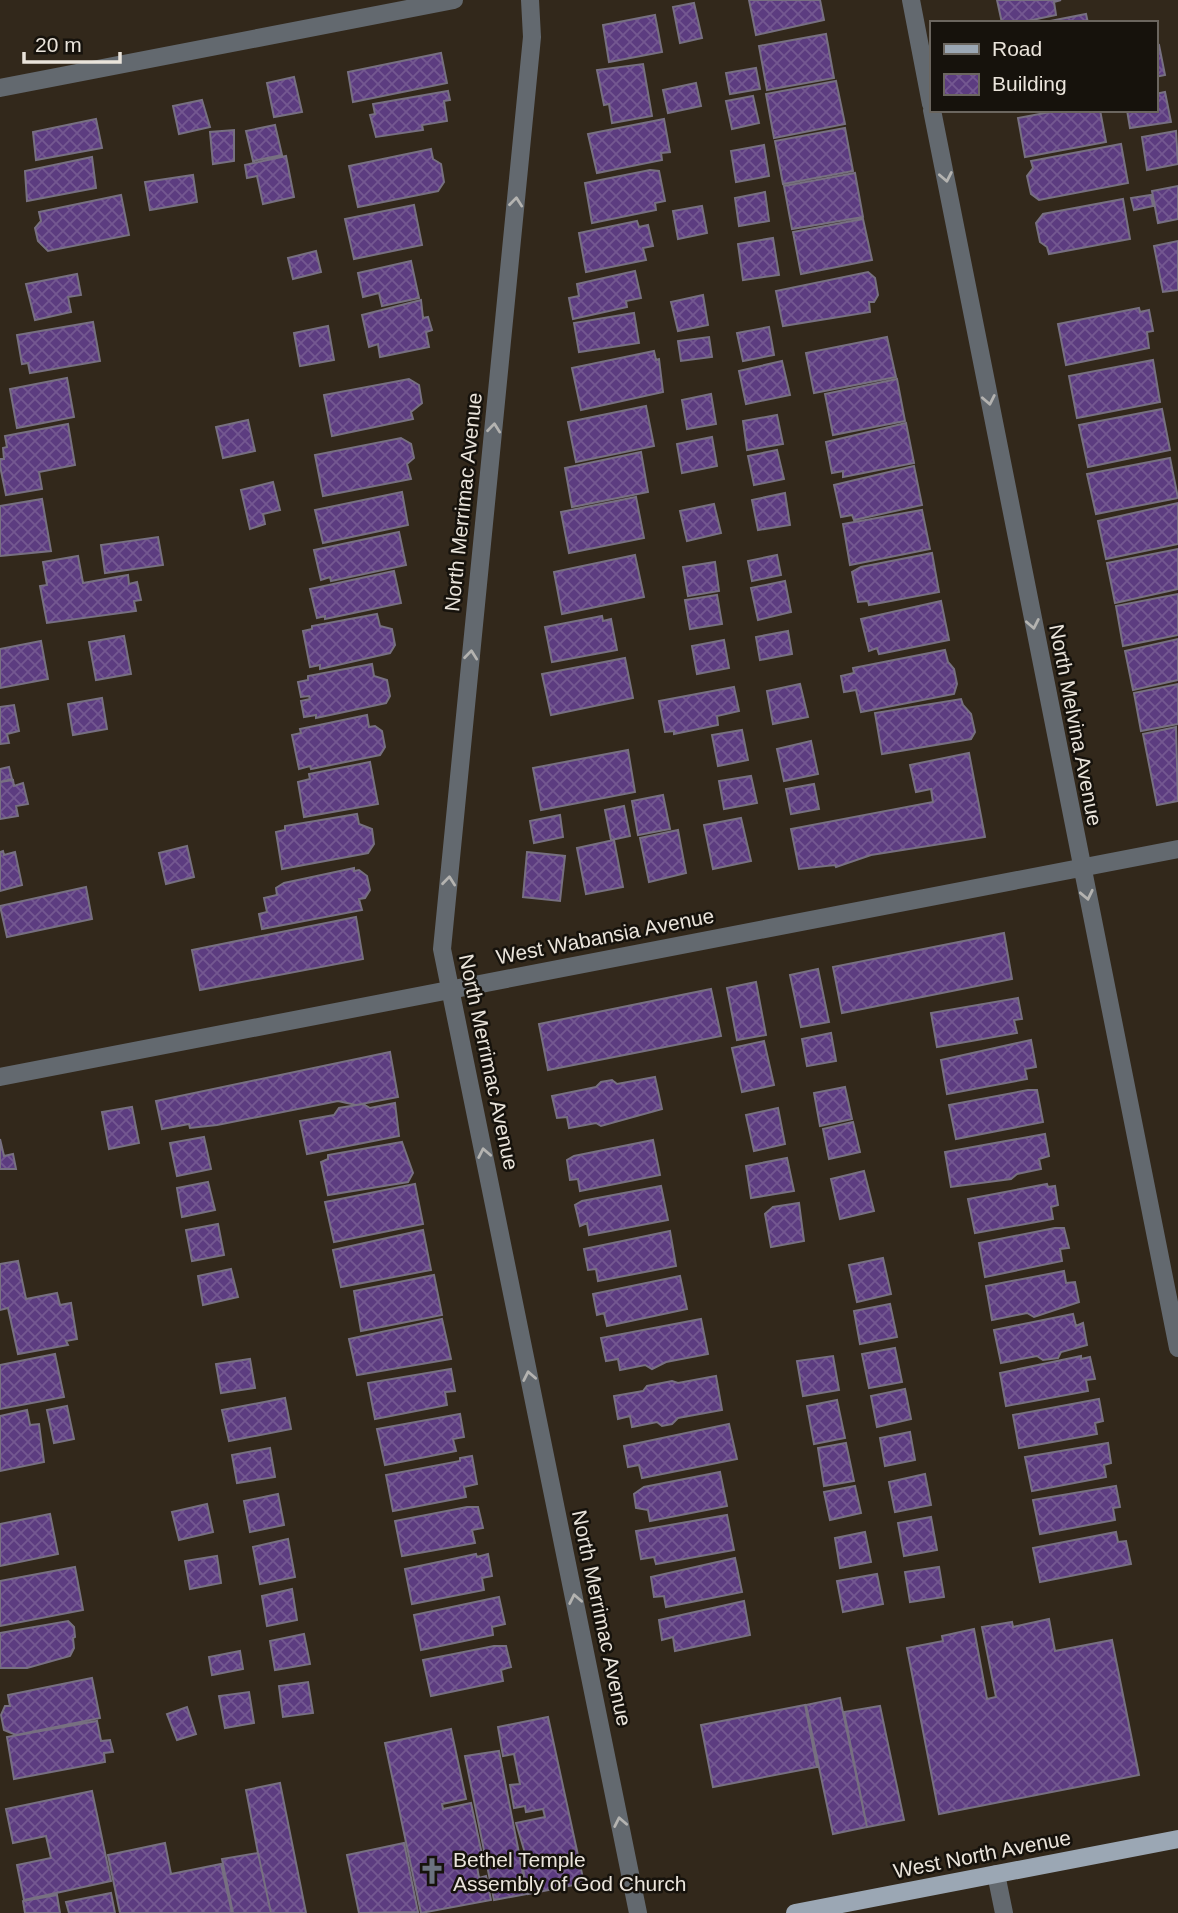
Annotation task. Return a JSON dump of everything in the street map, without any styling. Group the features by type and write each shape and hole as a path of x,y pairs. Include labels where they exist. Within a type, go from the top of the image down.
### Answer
{"main road":[{"name":"West North Avenue","path":"794,1913 1178,1839"}],"street":[{"path":"0,88 454,0"},
{"name":"North Merrimac Avenue","path":"530,0 531,50 442,949 638,1913"},
{"path":"911,0 930,99"},
{"name":"North Melvina Avenue","path":"932,112 1178,1348"},
{"name":"West Wabansia Avenue","path":"0,1077 1178,849"},
{"path":"996,1874 1004,1913"}],"building":[{"path":"749,0 820,0 824,20 756,35"},
{"path":"997,0 1061,0 1054,2 1056,15 1028,21 1002,21"},
{"path":"694,3 702,38 680,43 673,7"},
{"path":"1086,14 1088,21 1050,21"},
{"path":"655,15 662,52 609,62 603,25"},
{"path":"826,34 834,78 767,90 759,46"},
{"path":"1157,46 1165,75 1157,77"},
{"path":"441,53 447,83 353,102 348,72"},
{"path":"643,64 652,116 612,123 609,104 604,105 597,70"},
{"path":"756,68 760,89 730,94 726,73"},
{"path":"294,77 302,112 274,117 267,83"},
{"path":"836,81 845,124 774,138 766,94"},
{"path":"696,83 701,106 668,113 663,90"},
{"path":"448,91 450,100 444,101 447,121 422,125 423,130 376,137 370,115 375,114 373,104"},
{"path":"1165,92 1171,122 1130,128 1127,112 1157,112 1157,94"},
{"path":"753,96 759,123 732,129 726,101"},
{"path":"202,100 210,127 179,134 173,106"},
{"path":"1050,112 1100,112 1106,142 1025,157 1018,118"},
{"path":"96,119 102,148 36,160 33,132"},
{"path":"664,119 670,152 661,153 662,160 597,173 588,134"},
{"path":"275,125 282,155 253,161 246,131"},
{"path":"845,128 853,171 783,184 775,141"},
{"path":"234,130 234,161 213,164 210,132"},
{"path":"1176,131 1178,164 1147,170 1142,137"},
{"path":"1121,144 1128,183 1039,200 1031,194 1027,176 1033,168 1031,161"},
{"path":"764,145 769,176 736,182 731,151"},
{"path":"431,149 433,159 441,164 444,182 438,191 358,207 349,166"},
{"path":"286,156 294,197 263,204 257,176 247,178 245,165"},
{"path":"92,157 96,188 27,201 25,171"},
{"path":"650,170 659,171 665,201 655,203 656,210 592,223 585,183"},
{"path":"855,173 863,217 792,229 784,186"},
{"path":"193,175 197,202 150,210 145,182"},
{"path":"1178,186 1178,219 1158,223 1152,191"},
{"path":"765,192 769,221 739,226 735,198"},
{"path":"121,195 129,235 48,251 38,241 35,228 41,221 39,212"},
{"path":"1151,195 1153,206 1134,210 1131,198"},
{"path":"1123,199 1130,239 1049,254 1047,247 1040,242 1036,223 1043,214"},
{"path":"414,205 422,245 354,259 345,219"},
{"path":"702,206 707,233 678,239 673,211"},
{"path":"863,219 872,260 801,274 793,232"},
{"path":"637,221 639,227 648,225 653,246 643,248 646,260 586,272 579,233"},
{"path":"773,238 779,275 743,280 738,244"},
{"path":"1178,241 1178,290 1163,292 1154,246"},
{"path":"316,251 321,272 293,279 288,258"},
{"path":"411,261 419,298 382,306 379,293 363,297 358,273"},
{"path":"635,271 641,298 626,301 627,307 573,319 569,298 579,296 577,284"},
{"path":"868,272 875,278 878,295 874,302 869,302 870,312 783,326 776,291"},
{"path":"77,274 81,295 68,297 71,312 35,320 26,284"},
{"path":"703,295 708,325 678,331 671,302"},
{"path":"421,300 423,318 428,317 432,330 426,332 429,347 380,357 378,344 369,347 362,315"},
{"path":"1139,308 1140,312 1149,310 1153,331 1147,332 1149,348 1066,365 1058,324"},
{"path":"634,313 639,343 579,352 574,323"},
{"path":"93,322 100,361 30,373 28,363 22,364 17,335"},
{"path":"328,326 334,360 300,366 294,333"},
{"path":"769,327 774,355 743,361 737,333"},
{"path":"709,337 712,357 681,361 678,341"},
{"path":"887,337 896,377 814,393 806,353"},
{"path":"654,351 656,360 659,359 663,392 581,410 572,368"},
{"path":"1153,360 1160,402 1077,418 1069,376"},
{"path":"782,361 790,395 746,404 739,371"},
{"path":"67,378 74,417 17,428 10,389"},
{"path":"409,379 419,385 422,403 411,412 413,419 332,436 324,395"},
{"path":"897,379 905,421 833,435 825,394"},
{"path":"711,394 716,424 687,429 682,400"},
{"path":"646,406 654,446 576,462 568,422"},
{"path":"1162,409 1170,450 1088,467 1079,425"},
{"path":"777,415 783,444 747,450 743,421"},
{"path":"248,420 255,451 223,458 216,427"},
{"path":"906,423 914,463 843,477 843,471 832,473 826,442"},
{"path":"68,424 75,465 39,472 42,489 6,495 0,466 0,459 4,459 3,448 7,447 5,436"},
{"path":"712,437 717,466 682,473 677,444"},
{"path":"401,438 411,444 414,458 407,464 411,479 323,496 315,455"},
{"path":"777,450 784,479 754,485 748,456"},
{"path":"641,452 648,492 572,507 565,468"},
{"path":"1170,458 1178,498 1096,514 1087,474"},
{"path":"914,466 922,505 854,520 852,515 841,517 834,485"},
{"path":"273,482 280,510 263,514 265,524 250,529 241,490"},
{"path":"402,492 408,525 323,543 315,510"},
{"path":"785,493 790,525 758,530 752,500"},
{"path":"636,497 644,538 569,553 561,512"},
{"path":"42,499 51,551 0,556 0,506"},
{"path":"1178,503 1178,544 1106,559 1098,521"},
{"path":"714,504 721,533 687,541 680,511"},
{"path":"922,510 930,549 850,565 843,524"},
{"path":"399,532 406,565 331,581 330,577 321,580 314,550"},
{"path":"158,537 163,565 105,573 101,545"},
{"path":"1178,549 1178,589 1115,603 1107,563"},
{"path":"932,553 939,592 869,605 868,601 858,602 852,572 861,567"},
{"path":"635,555 644,597 562,614 554,572"},
{"path":"777,555 781,575 752,581 748,561"},
{"path":"78,556 83,583 128,575 129,584 137,582 141,600 134,601 136,611 47,623 40,586 47,585 43,562"},
{"path":"715,562 719,591 688,596 683,567"},
{"path":"394,571 401,603 325,619 325,616 317,618 310,589"},
{"path":"785,581 791,612 758,620 751,588"},
{"path":"1178,594 1178,635 1123,646 1116,606"},
{"path":"717,595 722,624 690,629 685,600"},
{"path":"941,601 949,640 879,654 877,648 869,651 861,619"},
{"path":"377,614 380,626 392,629 395,645 390,653 320,669 320,665 310,667 303,631 312,629 312,626"},
{"path":"602,616 603,621 611,619 617,650 552,662 545,627"},
{"path":"788,631 792,654 760,660 756,637"},
{"path":"124,636 131,674 96,680 89,642"},
{"path":"1178,639 1178,680 1133,690 1125,651"},
{"path":"724,640 729,668 697,674 692,646"},
{"path":"41,641 48,679 0,688 0,649"},
{"path":"945,650 948,662 954,669 957,684 954,694 861,712 856,690 844,692 841,676 854,673 853,668"},
{"path":"625,658 633,698 551,715 542,674"},
{"path":"372,664 374,676 387,680 390,696 386,703 316,718 316,715 304,717 301,701 310,699 309,696 301,697 298,682 308,680 308,676"},
{"path":"800,684 808,717 773,724 767,691"},
{"path":"1178,684 1178,724 1141,731 1134,693"},
{"path":"734,687 739,711 717,716 718,725 674,734 674,731 665,732 659,701"},
{"path":"102,698 107,729 73,735 68,704"},
{"path":"961,699 971,714 975,732 971,739 882,754 875,713"},
{"path":"14,705 19,731 7,734 9,743 0,744 0,707"},
{"path":"367,715 369,727 375,726 382,731 385,747 380,755 299,769 292,735 301,733 300,729"},
{"path":"1176,727 1178,801 1157,805 1143,734"},
{"path":"742,730 748,760 718,766 712,735"},
{"path":"811,741 818,774 784,781 777,749"},
{"path":"628,750 635,792 541,810 533,768"},
{"path":"969,753 985,837 871,855 836,867 799,869 791,829 933,802 931,789 916,792 910,765"},
{"path":"370,762 378,804 304,817 298,782 310,779 309,774"},
{"path":"9,767 12,779 0,782 0,769"},
{"path":"751,776 757,803 724,809 719,781"},
{"path":"13,780 14,786 23,783 28,804 16,806 18,816 0,819 0,782"},
{"path":"814,784 819,809 791,814 786,789"},
{"path":"663,795 670,829 638,835 632,801"},
{"path":"624,806 630,836 611,840 605,810"},
{"path":"357,814 359,824 372,829 374,844 368,853 282,869 276,832 285,830 285,826"},
{"path":"560,815 563,837 534,843 530,821"},
{"path":"741,818 751,861 713,869 704,825"},
{"path":"678,830 686,873 649,882 640,838"},
{"path":"614,840 623,887 586,894 577,848"},
{"path":"187,846 194,877 166,884 159,853"},
{"path":"3,851 4,855 15,852 22,885 0,891 0,852"},
{"path":"527,852 565,856 560,901 523,897"},
{"path":"354,868 354,871 359,870 367,876 370,890 365,898 359,899 362,910 262,929 259,914 267,912 264,898 277,895 276,888 284,883"},
{"path":"86,887 92,919 7,937 0,906"},
{"path":"356,917 363,959 200,990 192,950"},
{"path":"1004,933 1012,979 842,1013 833,967"},
{"path":"818,969 829,1022 801,1027 790,975"},
{"path":"756,982 766,1035 737,1040 727,988"},
{"path":"711,989 721,1036 548,1070 539,1024"},
{"path":"1018,998 1022,1019 1014,1020 1017,1033 937,1047 931,1013"},
{"path":"831,1033 836,1061 807,1066 802,1039"},
{"path":"1031,1040 1036,1067 1025,1069 1027,1079 947,1094 941,1060"},
{"path":"764,1041 774,1085 742,1092 732,1048"},
{"path":"390,1052 398,1097 356,1105 338,1101 217,1125 190,1128 189,1124 162,1129 156,1101"},
{"path":"655,1077 662,1109 601,1126 596,1123 569,1128 567,1117 557,1118 552,1096 596,1087 601,1082 612,1080 617,1084"},
{"path":"845,1087 852,1119 820,1126 814,1093"},
{"path":"1037,1090 1043,1122 956,1139 949,1105"},
{"path":"395,1103 399,1136 307,1154 300,1121 334,1115 339,1108 363,1104 370,1108"},
{"path":"132,1107 139,1143 109,1149 102,1112"},
{"path":"778,1108 785,1144 754,1151 746,1115"},
{"path":"853,1122 860,1152 829,1159 823,1129"},
{"path":"1045,1134 1049,1156 1039,1159 1041,1169 1017,1174 1011,1179 951,1187 945,1152"},
{"path":"204,1137 211,1169 177,1176 170,1143"},
{"path":"0,1139 4,1156 13,1154 16,1169 0,1169"},
{"path":"653,1140 660,1175 580,1191 578,1179 570,1180 567,1160 574,1156"},
{"path":"402,1142 413,1173 408,1182 328,1195 321,1162 328,1159 328,1155"},
{"path":"787,1158 794,1191 751,1198 746,1166"},
{"path":"864,1171 874,1211 840,1219 831,1179"},
{"path":"208,1182 215,1210 182,1217 177,1188"},
{"path":"415,1184 423,1224 334,1242 325,1202"},
{"path":"1047,1184 1048,1187 1055,1186 1058,1205 1051,1207 1053,1219 975,1233 968,1199"},
{"path":"661,1186 668,1220 589,1235 587,1223 580,1226 575,1205 582,1201"},
{"path":"799,1203 804,1241 771,1247 765,1214 773,1207"},
{"path":"218,1224 224,1255 192,1261 186,1230"},
{"path":"1064,1228 1069,1248 1060,1249 1062,1261 985,1277 979,1243"},
{"path":"423,1230 431,1270 341,1287 333,1250"},
{"path":"670,1231 676,1266 598,1281 596,1269 588,1270 584,1249"},
{"path":"883,1258 891,1294 857,1302 849,1265"},
{"path":"18,1261 26,1299 57,1293 60,1305 71,1303 77,1339 66,1341 68,1345 18,1354 8,1308 0,1310 0,1264"},
{"path":"231,1269 238,1297 203,1305 198,1276"},
{"path":"1064,1271 1066,1283 1075,1282 1079,1302 1034,1317 1027,1313 992,1320 986,1286"},
{"path":"434,1275 442,1315 361,1331 354,1291"},
{"path":"680,1276 687,1309 607,1326 604,1313 597,1315 593,1294"},
{"path":"890,1304 897,1337 860,1344 854,1311"},
{"path":"1073,1314 1076,1326 1083,1323 1087,1345 1061,1352 1058,1358 1043,1360 1037,1356 1001,1363 994,1330"},
{"path":"442,1319 451,1359 357,1375 349,1339"},
{"path":"701,1319 708,1354 666,1362 652,1369 645,1365 620,1370 618,1359 606,1361 601,1338"},
{"path":"895,1348 902,1382 869,1388 862,1354"},
{"path":"55,1354 64,1397 0,1409 0,1365"},
{"path":"833,1356 839,1390 803,1396 797,1361"},
{"path":"1081,1356 1081,1359 1090,1357 1095,1379 1086,1380 1088,1391 1006,1406 1000,1373"},
{"path":"250,1359 255,1388 221,1393 216,1364"},
{"path":"451,1369 455,1391 445,1392 447,1405 375,1419 368,1383"},
{"path":"716,1376 722,1410 678,1418 672,1424 662,1426 657,1422 632,1427 630,1416 618,1419 614,1396 643,1391 647,1386 672,1381 678,1383"},
{"path":"905,1389 911,1419 877,1427 871,1396"},
{"path":"285,1398 291,1429 229,1441 222,1410"},
{"path":"1099,1399 1103,1421 1095,1423 1097,1434 1019,1448 1013,1415"},
{"path":"837,1400 845,1438 814,1444 807,1406"},
{"path":"67,1406 74,1439 54,1443 47,1410"},
{"path":"27,1410 30,1425 39,1424 44,1462 0,1471 0,1416"},
{"path":"460,1414 464,1437 453,1439 456,1451 385,1465 377,1429"},
{"path":"729,1424 737,1459 642,1478 639,1465 628,1467 624,1446"},
{"path":"910,1432 915,1460 885,1466 880,1438"},
{"path":"846,1443 854,1481 824,1486 818,1448"},
{"path":"1108,1443 1111,1463 1104,1465 1106,1477 1032,1491 1025,1457"},
{"path":"270,1448 275,1477 237,1483 232,1455"},
{"path":"472,1456 477,1484 464,1487 466,1497 393,1511 386,1475 460,1461 460,1458"},
{"path":"720,1472 727,1506 650,1521 648,1510 636,1508 634,1494 644,1487"},
{"path":"925,1474 931,1505 895,1512 889,1482"},
{"path":"855,1486 861,1513 830,1520 824,1492"},
{"path":"1116,1486 1120,1507 1113,1508 1115,1520 1040,1534 1033,1500"},
{"path":"278,1494 284,1525 250,1532 244,1501"},
{"path":"207,1504 213,1532 179,1540 172,1512"},
{"path":"478,1507 483,1528 472,1530 475,1543 402,1556 395,1521"},
{"path":"50,1514 58,1554 0,1566 0,1524"},
{"path":"727,1515 734,1550 656,1564 654,1557 641,1559 636,1531"},
{"path":"931,1517 937,1550 904,1556 898,1523"},
{"path":"865,1532 871,1562 840,1568 835,1538"},
{"path":"1116,1532 1118,1542 1126,1541 1131,1564 1040,1582 1033,1548"},
{"path":"288,1539 295,1577 260,1584 253,1547"},
{"path":"476,1554 477,1557 488,1554 492,1576 482,1578 484,1590 412,1604 405,1569"},
{"path":"217,1556 221,1583 190,1589 185,1561"},
{"path":"735,1558 742,1592 666,1607 664,1596 654,1597 651,1577"},
{"path":"75,1567 83,1610 0,1626 0,1581"},
{"path":"939,1567 944,1597 910,1602 905,1572"},
{"path":"877,1574 883,1604 843,1612 837,1581"},
{"path":"292,1589 297,1620 267,1626 262,1596"},
{"path":"499,1597 505,1624 492,1627 493,1635 421,1650 414,1615"},
{"path":"744,1601 750,1635 675,1651 673,1637 662,1640 659,1620"},
{"path":"1049,1619 1055,1651 1112,1640 1139,1775 939,1814 907,1648 943,1641 942,1636 974,1629 987,1699 996,1697 982,1627 1012,1622 1013,1627"},
{"path":"68,1621 74,1627 75,1637 70,1656 27,1668 0,1668 0,1633"},
{"path":"304,1634 310,1664 275,1670 270,1641"},
{"path":"506,1646 511,1667 501,1670 503,1681 431,1696 423,1660"},
{"path":"240,1651 243,1669 212,1675 209,1657"},
{"path":"92,1678 100,1718 16,1735 4,1730 1,1715 5,1706 10,1706 8,1695"},
{"path":"308,1682 313,1713 283,1717 279,1686"},
{"path":"249,1692 254,1723 225,1728 219,1696"},
{"path":"840,1698 867,1827 833,1834 806,1705"},
{"path":"805,1705 817,1767 713,1787 701,1725"},
{"path":"880,1706 904,1820 867,1827 844,1712"},
{"path":"187,1707 196,1734 177,1740 167,1714"},
{"path":"548,1717 584,1883 528,1894 521,1859 525,1853 516,1823 545,1817 543,1809 526,1812 525,1806 514,1808 510,1785 520,1784 514,1754 503,1756 498,1727"},
{"path":"97,1721 101,1741 110,1740 113,1752 104,1753 105,1762 14,1779 7,1737"},
{"path":"451,1729 466,1799 442,1804 443,1809 471,1803 483,1859 476,1861 479,1878 486,1876 491,1900 421,1913 385,1743"},
{"path":"499,1751 527,1894 494,1900 465,1756"},
{"path":"280,1783 306,1913 271,1913 258,1853 246,1790"},
{"path":"92,1791 111,1881 24,1900 17,1865 51,1858 46,1836 13,1843 6,1809"},
{"path":"165,1843 171,1874 221,1864 232,1913 120,1913 108,1855"},
{"path":"404,1843 418,1912 359,1913 347,1855"},
{"path":"258,1853 271,1913 233,1913 222,1859"},
{"path":"111,1893 115,1913 69,1913 66,1902"},
{"path":"57,1895 60,1913 25,1913 23,1901"}],"place":[{"name":"Bethel Temple Assembly of God Church","path":"432,1871"}]}
